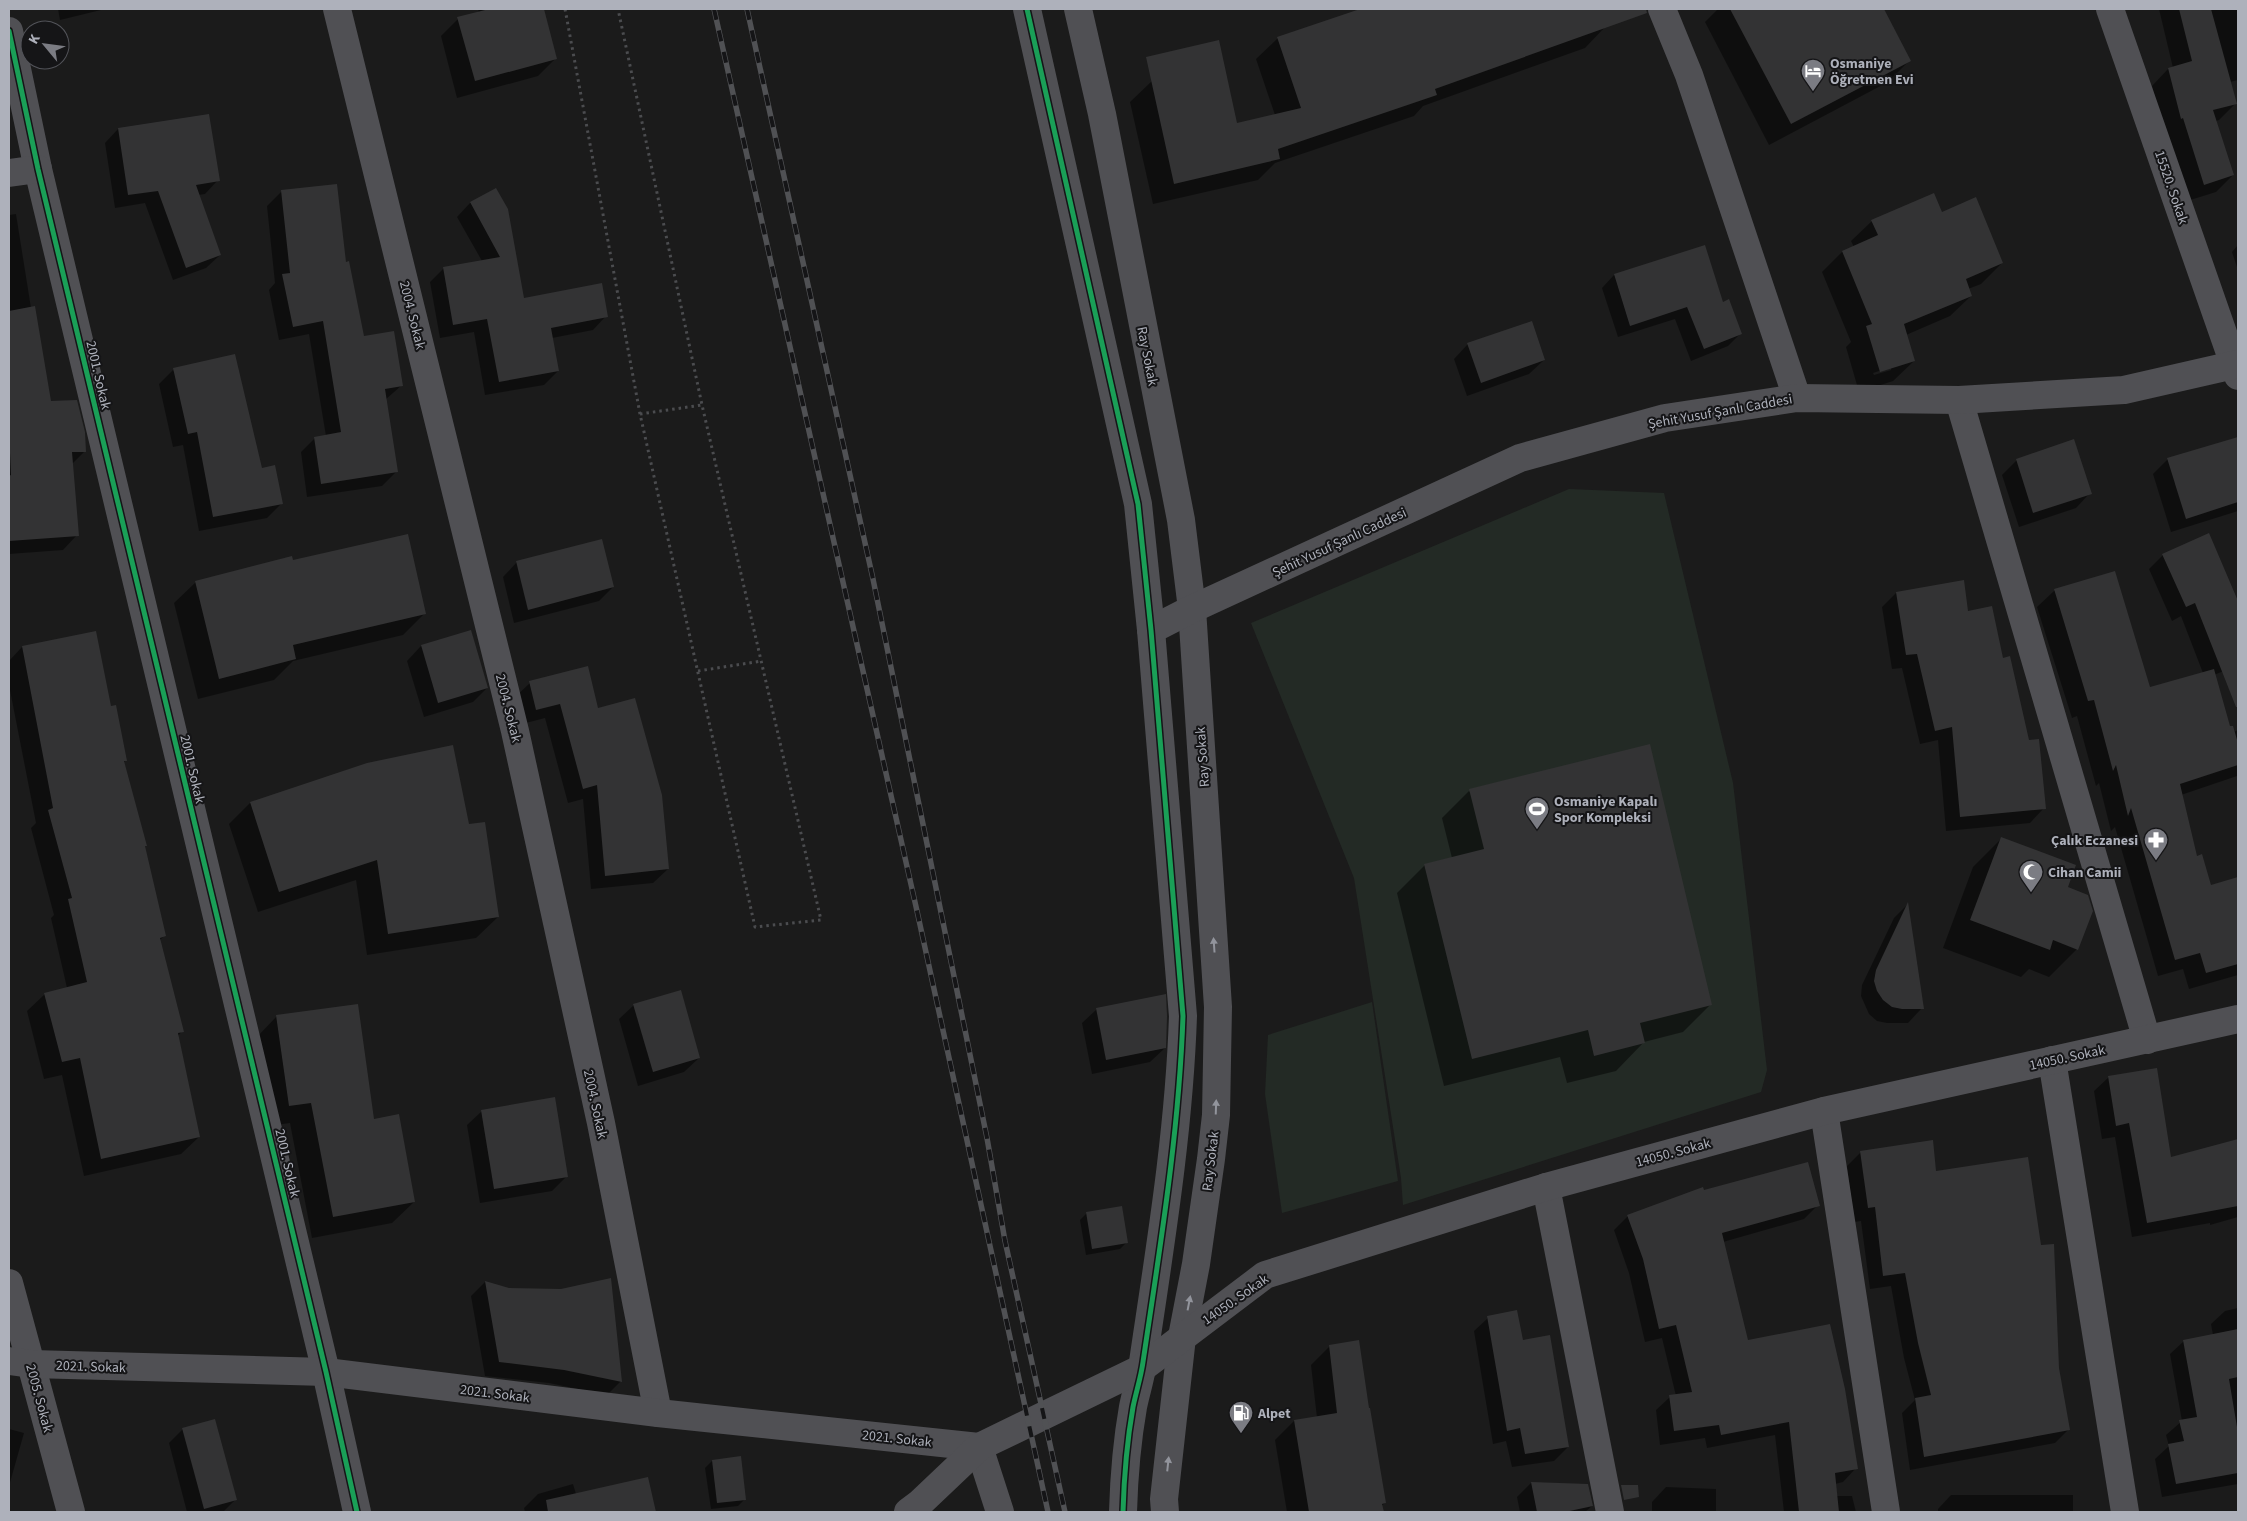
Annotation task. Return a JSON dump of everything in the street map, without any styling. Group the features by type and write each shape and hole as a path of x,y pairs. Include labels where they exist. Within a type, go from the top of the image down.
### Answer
{"street":[{"name":"2004. Sokak","path":"337,9 515,731 601,1123 658,1413"},
{"path":"1027,9 1138,504 1151,630 1183,1016 1181,1079 1175,1143 1142,1368 1133,1407 1124,1480 1123,1512"},
{"name":"Ray Sokak","path":"1078,9 1102,114 1181,520 1192,609 1218,1008 1218,1066 1211,1159 1196,1264 1182,1337 1164,1499 1165,1512"},
{"path":"1662,9 1689,75 1797,398"},
{"name":"15520. Sokak","path":"2110,9 2237,369"},
{"name":"2001. Sokak","path":"9,31 38,169 326,1372 357,1512"},
{"path":"9,173 38,169"},
{"name":"Şehit Yusuf Şanlı Caddesi","path":"1151,630 1192,609 1520,458 1665,418 1797,398 1959,400 2124,390 2237,369"},
{"path":"1959,400 2147,1040"},
{"name":"14050. Sokak","path":"979,1447 1142,1368 1265,1275 1546,1187 1824,1112 2238,1019"},
{"path":"2052,1060 2125,1512"},
{"path":"1824,1112 1886,1512"},
{"path":"1546,1187 1610,1512"},
{"name":"2005. Sokak","path":"9,1283 20,1363 71,1512"},
{"name":"2021. Sokak","path":"20,1363 326,1372 658,1413 979,1447"},
{"path":"914,1508 979,1447 1000,1512"}],"path":[{"path":"565,9 640,414 755,928 821,920 702,405 618,9"},
{"path":"640,414 702,405"},
{"path":"698,671 762,661"}],"shaded area":[{"name":"Osmaniye Kapalı Spor Kompleksi","path":"1569,489 1664,493 1733,783 1767,1070 1761,1092 1403,1205 1401,1178 1354,878 1251,623"},
{"path":"1372,1002 1398,1181 1282,1213 1265,1094 1268,1035"}],"building":[{"path":"489,9 544,9 557,59 475,81 457,17"},
{"path":"1360,9 1646,9 1647,13 1435,89 1437,95 1278,149 1280,159 1174,184 1146,57 1219,40 1237,123 1301,108 1277,37"},
{"name":"Osmaniye Öğretmen Evi","path":"1730,9 1884,9 1911,61 1791,124"},
{"path":"2179,9 2211,9 2237,104 2213,110 2234,175 2204,185 2183,118 2181,119 2168,68 2192,61"},
{"path":"209,114 220,181 196,185 221,255 186,268 158,191 128,195 118,128"},
{"path":"337,184 346,262 349,261 364,336 394,331 403,386 385,389 398,472 321,484 314,437 341,432 323,321 293,327 282,274 290,273 281,190"},
{"path":"496,188 508,209 524,298 602,283 608,317 551,328 559,371 499,382 487,319 453,325 443,267 500,257 470,202"},
{"path":"1934,193 1942,212 1976,197 2003,263 1966,279 1972,296 1904,324 1915,361 1880,372 1866,326 1872,324 1842,251 1878,235 1871,220"},
{"path":"1705,245 1723,302 1729,299 1742,334 1704,349 1687,307 1630,326 1614,274"},
{"path":"35,306 51,401 77,400 85,432 86,452 72,452 79,536 9,541 9,476 11,475 9,311"},
{"path":"1532,321 1545,360 1481,383 1467,343"},
{"path":"235,354 262,468 275,465 283,504 213,517 197,432 188,434 173,368"},
{"path":"2238,437 2238,502 2186,519 2167,458"},
{"path":"2074,439 2092,494 2033,513 2016,459"},
{"path":"2209,533 2238,601 2238,707 2236,707 2195,603 2186,607 2162,554"},
{"path":"408,534 426,614 293,645 296,659 219,679 195,581 292,556 293,560"},
{"path":"602,539 614,587 528,610 516,561"},
{"path":"2115,571 2150,687 2214,669 2230,726 2233,726 2238,743 2238,765 2180,784 2197,856 2202,854 2211,885 2238,877 2238,964 2206,973 2200,953 2175,960 2131,808 2128,816 2116,765 2113,771 2094,700 2088,701 2054,589"},
{"path":"1964,580 1968,611 1992,606 2003,658 2010,656 2029,740 2039,739 2046,809 1960,817 1952,727 1935,731 1917,654 1906,655 1896,592"},
{"path":"471,630 488,688 438,703 421,645"},
{"path":"96,631 111,706 116,705 127,761 124,761 147,846 145,846 166,936 160,938 184,1032 178,1033 200,1137 101,1159 80,1058 62,1062 44,993 87,982 68,899 72,898 48,810 53,808 22,646"},
{"path":"588,666 598,708 635,698 662,795 669,869 605,876 597,785 583,789 560,704 536,710 529,681"},
{"path":"1650,744 1712,1005 1640,1023 1645,1043 1594,1056 1588,1030 1472,1059 1424,864 1484,849 1469,789"},
{"path":"453,745 469,824 485,822 499,917 388,934 377,860 279,892 250,802 367,763"},
{"name":"Cihan Camii","path":"2001,837 2076,865 2068,887 2088,895 2093,911 2078,950 2053,940 2050,950 1970,920"},
{"path":"1908,902 1924,1009 1892,1007 1883,1000 1877,991 1874,981 1876,970"},
{"path":"681,990 700,1058 653,1072 633,1004"},
{"path":"1166,994 1166,1048 1106,1060 1096,1008"},
{"path":"358,1004 374,1119 399,1114 415,1202 333,1217 311,1103 289,1106 276,1015"},
{"path":"2157,1068 2171,1157 2238,1139 2238,1206 2147,1223 2129,1123 2116,1126 2108,1076"},
{"path":"555,1097 568,1177 494,1189 481,1110"},
{"path":"1933,1140 1936,1171 2028,1157 2041,1245 2054,1244 2059,1368 2070,1430 1924,1457 1915,1398 1931,1395 1918,1343 1905,1273 1883,1276 1875,1207 1868,1208 1860,1151"},
{"path":"1808,1162 1820,1206 1722,1233 1748,1340 1830,1324 1845,1389 1858,1469 1835,1473 1839,1512 1799,1512 1789,1422 1721,1435 1719,1425 1674,1431 1669,1395 1692,1392 1676,1325 1659,1329 1643,1259 1627,1215 1703,1187 1704,1190"},
{"path":"1122,1206 1128,1243 1092,1249 1086,1212"},
{"path":"611,1278 622,1382 564,1370 499,1362 485,1281 509,1288 561,1289"},
{"path":"1517,1310 1523,1340 1550,1335 1569,1447 1525,1454 1520,1428 1507,1431 1487,1316"},
{"path":"2238,1329 2238,1377 2229,1379 2238,1433 2238,1473 2176,1484 2168,1444 2184,1441 2179,1420 2197,1417 2183,1340"},
{"path":"1359,1340 1386,1503 1382,1504 1384,1512 1309,1512 1294,1420 1337,1413 1329,1345"},
{"path":"215,1419 237,1500 204,1509 182,1428"},
{"path":"741,1456 746,1500 717,1503 712,1460"},
{"path":"648,1477 656,1512 548,1512 546,1500"},
{"path":"1531,1482 1588,1484 1593,1506 1565,1512 1537,1512"},
{"path":"1621,1485 1638,1485 1639,1497 1624,1500"}],"railway":[{"path":"714,9 917,911 1048,1512"},
{"path":"747,9 873,579 987,1138 1005,1241 1065,1512"}],"cycle path":[{"path":"1027,9 1138,504 1151,630 1183,1016 1181,1060 1168,1190 1142,1368 1129,1433 1123,1512"},
{"path":"9,31 38,169 326,1372 357,1512"}],"place":[{"name":"Osmaniye Öğretmen Evi","path":"1813,92"},
{"name":"Osmaniye Kapalı Spor Kompleksi","path":"1537,830"},
{"name":"Çalık Eczanesi","path":"2156,861"},
{"name":"Cihan Camii","path":"2031,893"},
{"name":"Alpet","path":"1241,1434"}]}
